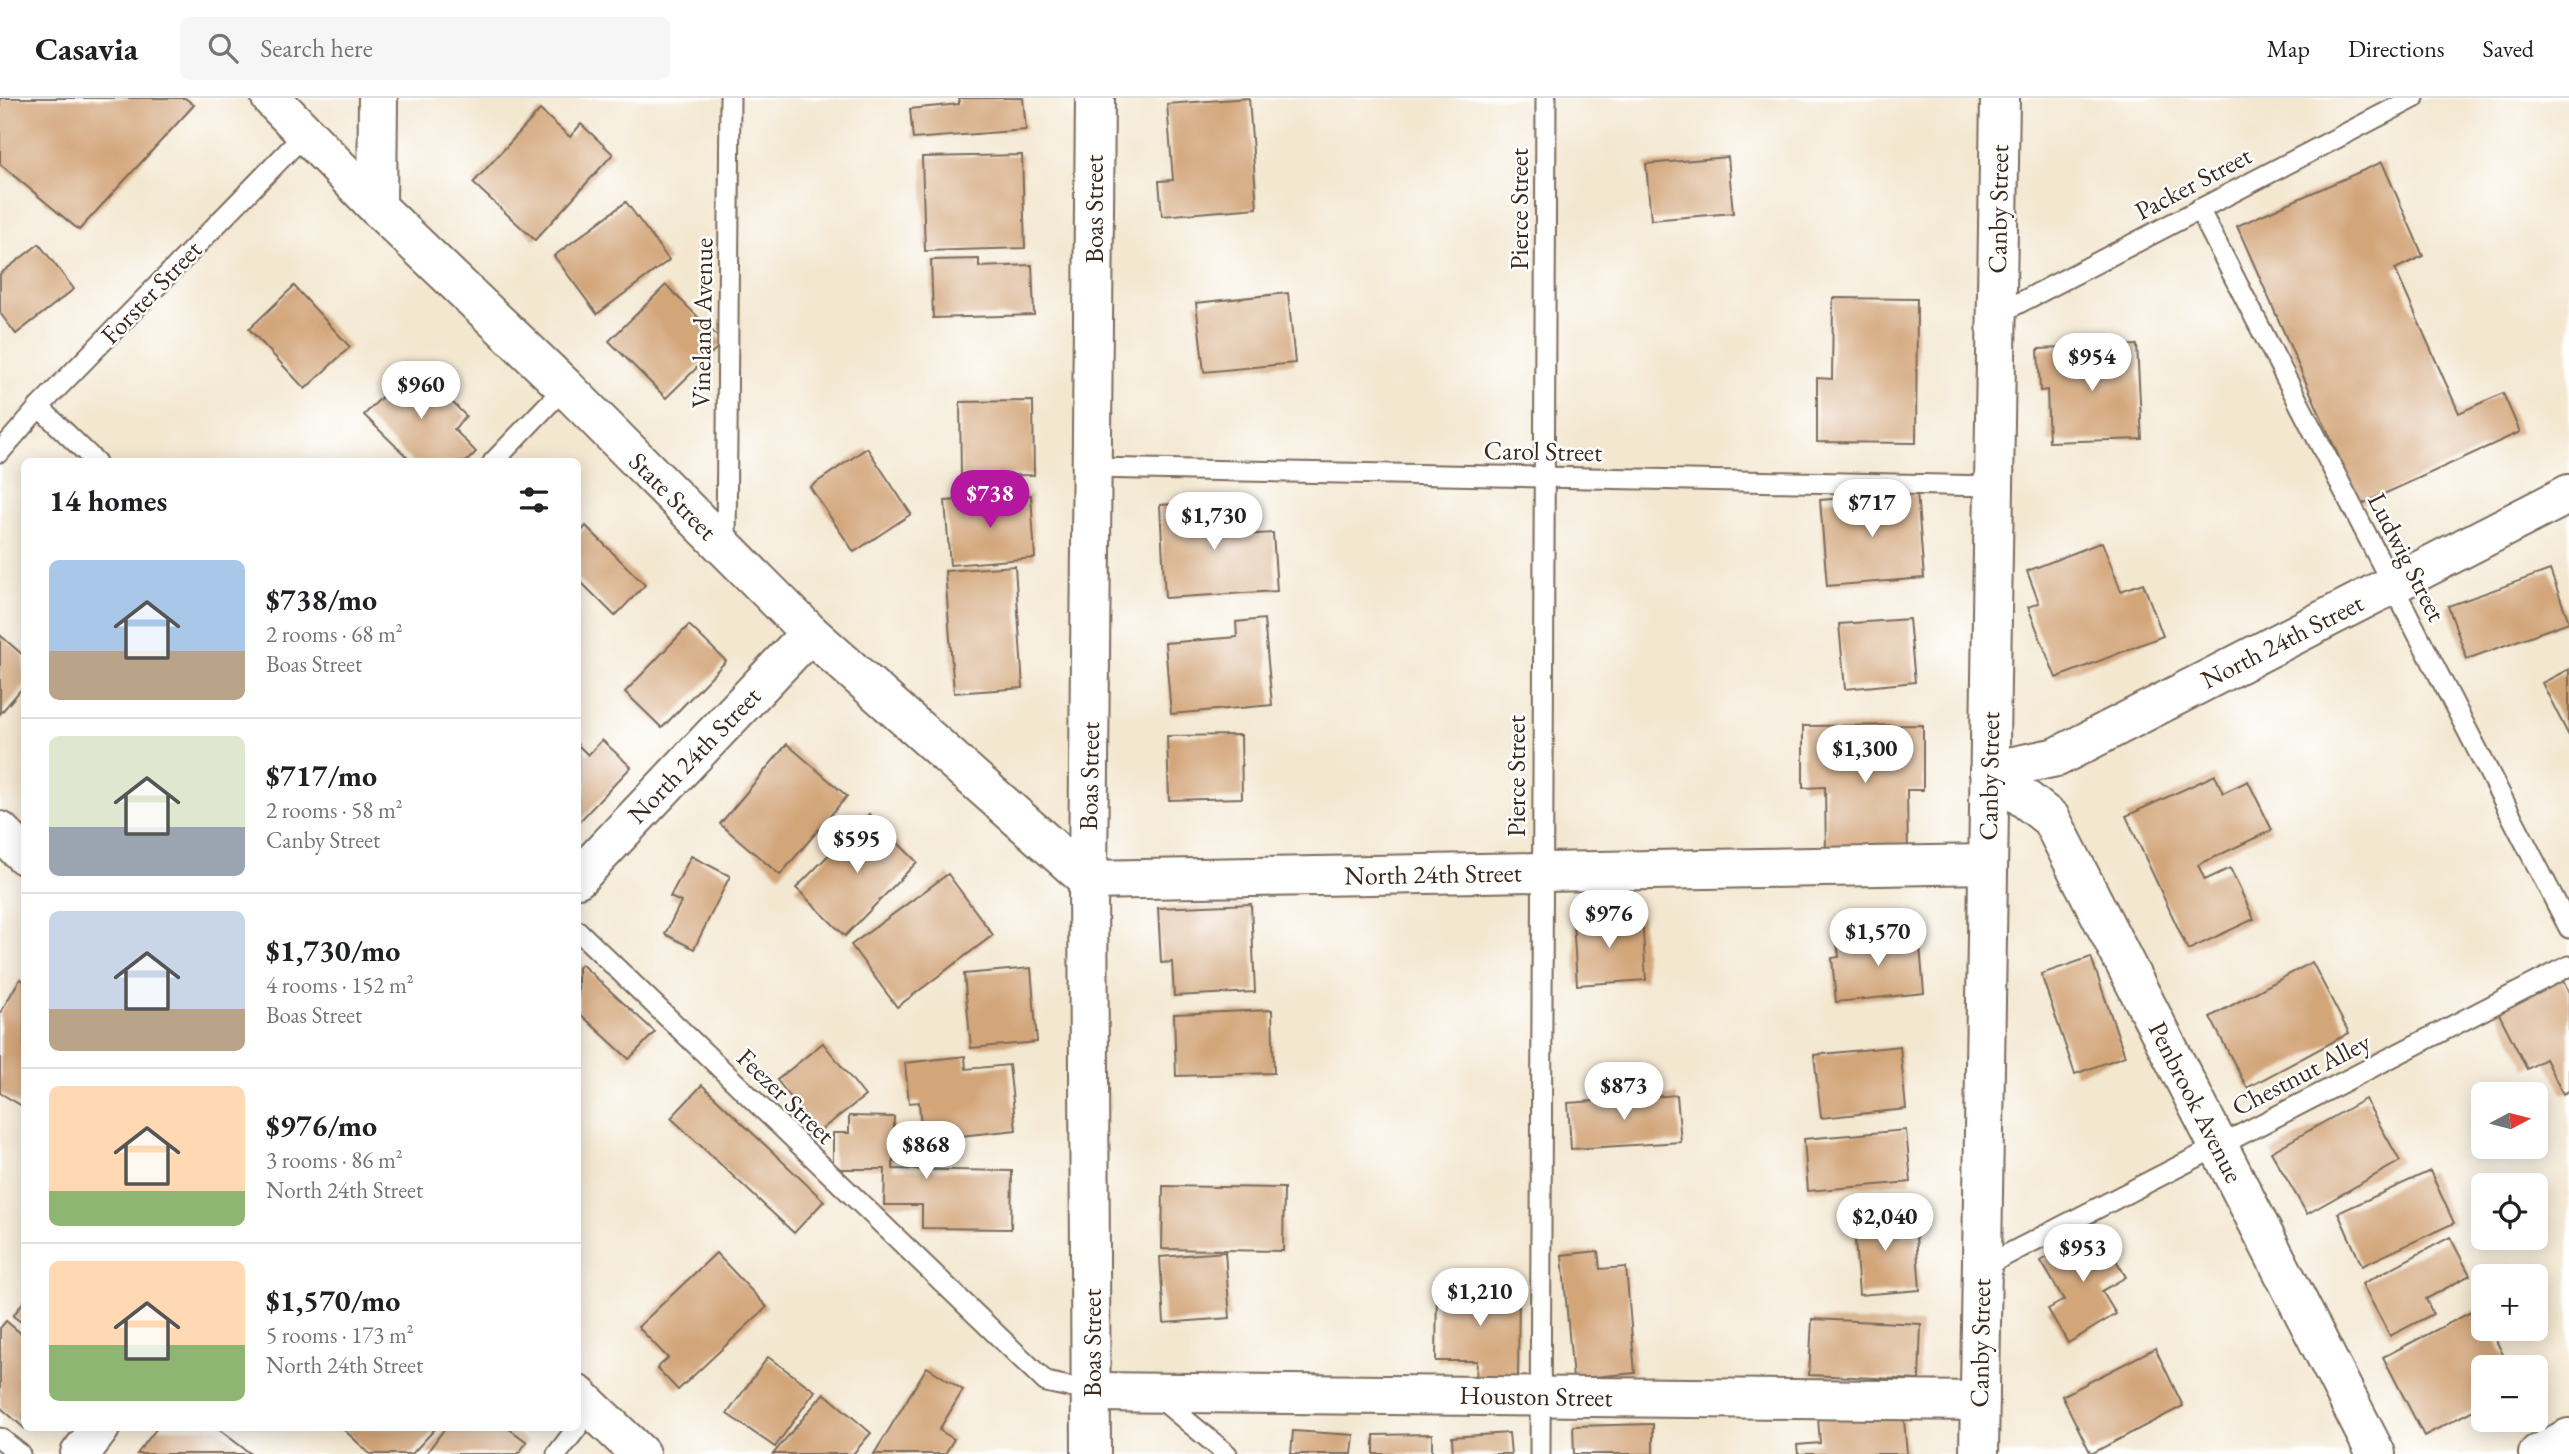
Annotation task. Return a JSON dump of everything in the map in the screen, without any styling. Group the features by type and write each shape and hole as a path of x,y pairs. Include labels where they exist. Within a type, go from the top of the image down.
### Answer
{"street":[{"name":"State Street","path":"271,98 377,207 565,387 810,633 1088,880"},
{"path":"377,207 378,98"},
{"name":"Boas Street","path":"1091,1454 1088,880 1095,98"},
{"name":"Canby Street","path":"1979,1454 2000,98"},
{"name":"North 24th Street","path":"1989,771 2057,757 2569,494"},
{"name":"North 24th Street","path":"581,875 810,633"},
{"name":"Penbrook Avenue","path":"1989,771 2051,819 2376,1454"},
{"path":"0,831 21,852"},
{"name":"North 24th Street","path":"1088,880 1988,864"},
{"name":"Houston Street","path":"1092,1392 1980,1401"},
{"path":"581,1415 640,1454"},
{"path":"80,1454 98,1431"},
{"path":"2538,1454 2569,1438"}],"lane":[{"name":"Vineland Avenue","path":"726,548 730,98"},
{"name":"Pierce Street","path":"1540,1454 1546,98"},
{"name":"Packer Street","path":"1997,315 2414,98"},
{"name":"Forster Street","path":"0,452 39,407 305,134"},
{"name":"Ludwig Street","path":"2199,209 2569,928"},
{"path":"497,458 565,387"},
{"path":"39,407 92,458"},
{"name":"Carol Street","path":"1092,468 1994,486"},
{"name":"Feezer Street","path":"581,934 1046,1382 1092,1392"},
{"name":"Chestnut Alley","path":"1981,1268 2569,966"},
{"path":"1154,1393 1227,1454"},
{"path":"556,1454 571,1431"},
{"path":"0,1438 20,1454"}],"building":[{"path":"0,98 185,98 194,105 79,230 0,164"},
{"path":"959,98 1023,98 1026,130 913,139 910,109 959,104"},
{"path":"1249,98 1257,208 1162,216 1159,181 1173,180 1167,104"},
{"path":"540,110 570,137 581,124 613,154 535,240 473,183"},
{"path":"1022,155 1025,248 925,251 922,157"},
{"path":"1728,157 1733,213 1651,220 1646,164"},
{"path":"2382,162 2423,256 2395,269 2459,413 2503,393 2520,432 2360,505 2237,226"},
{"path":"626,202 669,260 597,314 554,256"},
{"path":"39,244 74,289 16,334 0,313 0,274"},
{"path":"979,259 979,267 1032,265 1034,315 933,318 931,260"},
{"path":"666,285 723,342 666,398 609,341"},
{"path":"294,286 350,347 305,389 249,329"},
{"path":"1288,293 1295,363 1204,372 1196,303"},
{"path":"1833,298 1917,299 1916,443 1817,442 1817,378 1832,379"},
{"path":"2137,345 2142,439 2049,442 2047,390 2040,391 2038,349"},
{"path":"414,364 466,416 454,429 476,452 470,458 408,458 364,415"},
{"path":"1033,401 1034,475 961,476 960,402"},
{"path":"867,448 911,514 854,552 810,487"},
{"path":"1917,492 1924,578 1827,586 1820,500"},
{"path":"1031,495 1035,558 950,565 945,501"},
{"path":"1240,500 1242,535 1273,533 1277,591 1165,598 1160,505"},
{"path":"586,526 645,585 615,616 581,582 581,532"},
{"path":"2102,542 2121,591 2143,583 2163,636 2056,678 2028,607 2039,603 2027,571"},
{"path":"1015,566 1023,688 954,693 945,571"},
{"path":"2550,570 2569,622 2467,659 2448,606"},
{"path":"1264,619 1272,705 1171,714 1165,643 1237,637 1236,622"},
{"path":"1909,619 1915,682 1845,689 1839,624"},
{"path":"689,625 726,661 662,728 625,692"},
{"path":"0,635 21,653 21,690 0,714"},
{"path":"2569,669 2569,736 2542,683"},
{"path":"1923,725 1923,790 1907,790 1908,857 1826,857 1825,787 1803,788 1803,726"},
{"path":"1241,735 1242,798 1169,800 1167,736"},
{"path":"602,740 631,767 581,820 581,748 588,755"},
{"path":"787,744 847,796 780,875 720,824"},
{"path":"2215,775 2223,793 2248,781 2272,830 2198,865 2205,880 2230,868 2254,919 2188,950 2126,816"},
{"path":"869,814 917,862 845,936 796,888"},
{"path":"691,856 730,876 694,949 665,934 681,902 670,897"},
{"path":"948,874 993,935 897,1007 851,945"},
{"path":"1251,904 1255,992 1174,996 1172,962 1161,963 1158,908"},
{"path":"1642,916 1646,980 1577,985 1573,920"},
{"path":"1919,934 1924,993 1836,1002 1832,958 1839,957 1837,942"},
{"path":"2091,957 2125,1056 2075,1074 2041,974"},
{"path":"2312,962 2349,1033 2247,1088 2210,1017"},
{"path":"581,964 655,1032 629,1059 581,1015"},
{"path":"1031,968 1037,1042 971,1048 964,974"},
{"path":"2560,975 2569,993 2569,1091 2563,1094 2545,1059 2527,1069 2496,1008"},
{"path":"21,980 21,1105 0,1093 0,1013"},
{"path":"1272,1010 1274,1073 1176,1076 1174,1014"},
{"path":"823,1043 865,1096 818,1132 777,1080"},
{"path":"1900,1046 1906,1109 1821,1118 1814,1055"},
{"path":"965,1056 966,1069 1009,1065 1016,1130 922,1140 919,1102 909,1103 905,1063"},
{"path":"702,1085 824,1201 794,1233 671,1118"},
{"path":"1677,1095 1681,1142 1571,1149 1568,1103"},
{"path":"2365,1099 2400,1161 2307,1214 2271,1152"},
{"path":"849,1116 894,1117 893,1169 1012,1171 1011,1229 922,1228 922,1205 884,1205 885,1169 833,1169 833,1133 849,1133"},
{"path":"1906,1130 1911,1182 1808,1191 1804,1139"},
{"path":"2430,1171 2454,1223 2362,1266 2338,1213"},
{"path":"1163,1186 1284,1188 1283,1251 1162,1249"},
{"path":"1901,1208 1903,1237 1916,1236 1920,1290 1859,1295 1853,1212"},
{"path":"2097,1228 2126,1277 2102,1291 2116,1314 2068,1343 2048,1309 2064,1300 2041,1261"},
{"path":"2450,1237 2470,1275 2426,1299 2433,1314 2390,1336 2362,1284"},
{"path":"1598,1251 1600,1269 1626,1267 1635,1373 1573,1379 1562,1255"},
{"path":"1225,1252 1230,1318 1164,1323 1160,1257"},
{"path":"716,1253 767,1307 678,1390 657,1368 668,1358 638,1327"},
{"path":"1437,1284 1519,1284 1518,1381 1476,1380 1477,1361 1436,1361"},
{"path":"21,1305 21,1322 13,1316"},
{"path":"2471,1312 2471,1341 2496,1341 2503,1355 2471,1355 2471,1411 2424,1436 2383,1357"},
{"path":"1812,1319 1921,1324 1919,1380 1809,1375"},
{"path":"6,1321 21,1334 21,1425 0,1407 0,1328"},
{"path":"2155,1348 2183,1406 2091,1454 2062,1396"},
{"path":"768,1357 815,1391 775,1447 727,1414"},
{"path":"927,1367 963,1390 939,1430 954,1439 945,1454 874,1454"},
{"path":"824,1393 871,1433 853,1454 773,1454"},
{"path":"1903,1410 1907,1454 1798,1454 1797,1445 1820,1443 1818,1418"},
{"path":"1653,1424 1653,1454 1574,1454 1573,1426"},
{"path":"155,1431 221,1431 251,1454 137,1454"},
{"path":"345,1431 433,1431 412,1454 370,1454"},
{"path":"443,1431 512,1431 527,1442 518,1454 426,1454"},
{"path":"1293,1431 1354,1435 1352,1454 1291,1454"},
{"path":"1509,1433 1511,1454 1453,1454 1452,1437"},
{"path":"1432,1434 1432,1454 1374,1454 1374,1435"}]}
